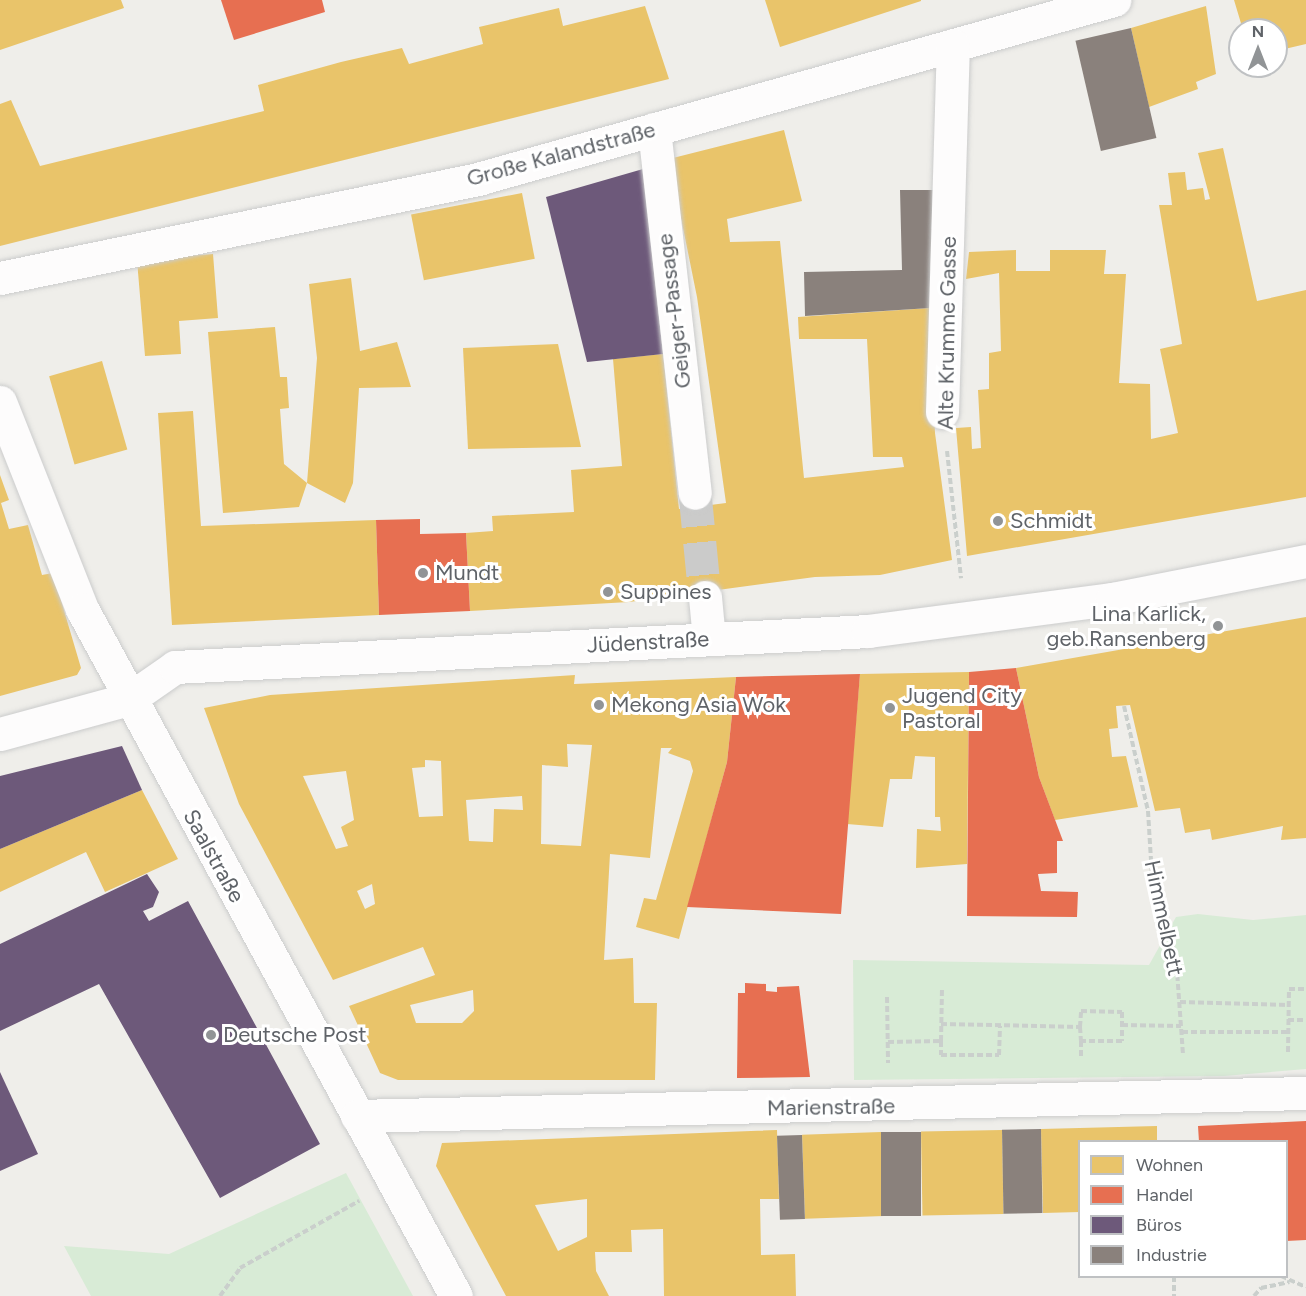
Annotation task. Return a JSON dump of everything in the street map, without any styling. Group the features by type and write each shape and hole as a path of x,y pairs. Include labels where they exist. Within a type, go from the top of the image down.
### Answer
{"street":[{"name":"Große Kalandstraße","path":"0,278 481,178 1114,0"},
{"name":"Alte Krumme Gasse","path":"942,412 953,45"},
{"name":"Geiger-Passage","path":"654,129 695,493"},
{"name":"Saalstraße","path":"0,402 82,609 456,1296"},
{"name":"Jüdenstraße","path":"0,734 129,699 175,667 709,639 966,621 1306,561"},
{"path":"705,597 709,639"},
{"name":"Marienstraße","path":"357,1116 888,1106 1297,1094"}],"path":[{"name":"Alte Krumme Gasse","path":"942,412 966,621"},
{"name":"Himmelbett","path":"1124,706 1148,811 1152,876 1176,957 1186,1097"},
{"path":"888,1042 941,1041 942,989"},
{"path":"1297,1094 1288,1032 1289,989 1306,989"},
{"path":"887,997 888,1106"},
{"path":"1180,1002 1289,1005"},
{"path":"1081,1041 1122,1041 1122,1012 1081,1011 1080,1026 1081,1100"},
{"path":"1288,1020 1306,1020"},
{"path":"941,1024 1080,1026"},
{"path":"1122,1025 1181,1026"},
{"path":"941,1055 999,1055 1000,1026"},
{"path":"1182,1032 1288,1032"},
{"path":"220,1296 240,1269 273,1246 367,1196 398,1189"},
{"path":"1174,1278 1174,1296"},
{"path":"1284,1278 1306,1287"},
{"path":"1254,1296 1261,1288 1289,1282"}],"green space":[{"path":"1198,914 1253,920 1306,915 1306,1069 1224,1076 854,1080 853,960 1149,965 1176,917"},
{"path":"346,1173 413,1296 91,1296 64,1246 169,1254"}],"building: Wohnen":[{"path":"0,0 121,0 124,8 0,50"},
{"path":"765,0 921,0 921,1 780,47"},
{"path":"1234,0 1306,0 1306,44 1288,48 1288,18 1239,18"},
{"path":"645,6 669,79 0,246 0,104 11,100 40,166 264,111 258,85 341,62 402,48 409,64 483,44 479,27 559,8 563,26"},
{"path":"1206,6 1216,74 1196,82 1198,89 1149,107 1131,28"},
{"path":"784,130 802,201 727,219 730,242 780,241 804,478 904,467 902,457 873,457 867,339 799,339 798,317 930,308 935,433 952,560 880,575 815,577 629,602 470,611 466,533 493,531 492,516 574,512 571,470 622,466 613,359 663,354 679,509 726,503 697,297 669,159"},
{"path":"1223,148 1257,301 1306,290 1306,497 967,556 956,428 971,427 972,449 981,448 978,390 989,389 989,353 1001,351 999,273 966,279 969,252 1016,250 1016,271 1050,271 1050,250 1106,250 1104,274 1126,274 1119,383 1150,384 1151,439 1178,433 1160,349 1182,344 1159,205 1172,205 1168,173 1185,172 1187,190 1203,188 1205,200 1210,199 1198,153"},
{"path":"522,193 535,259 424,280 411,215"},
{"path":"213,254 218,318 179,321 181,354 145,356 137,260"},
{"path":"351,278 360,351 397,342 411,387 359,388 353,483 345,503 307,483 317,358 309,284"},
{"path":"275,327 280,377 287,377 289,408 280,409 284,464 307,483 299,507 223,513 208,332"},
{"path":"558,344 581,447 468,449 463,348"},
{"path":"102,361 127,449 74,465 49,376"},
{"path":"193,411 201,526 376,520 379,615 172,625 158,413"},
{"path":"0,475 9,500 1,503 9,529 28,525 42,575 53,573 81,668 77,675 0,696"},
{"path":"1306,617 1306,838 1281,840 1283,826 1212,840 1210,829 1185,833 1180,808 1155,811 1130,705 1116,706 1118,728 1109,729 1112,757 1126,756 1138,807 1055,820 1039,777 1016,668"},
{"path":"969,672 967,864 916,868 917,829 941,831 940,817 935,817 935,757 915,756 912,779 890,779 883,827 847,824 860,674"},
{"path":"575,675 574,684 736,677 727,762 679,939 636,927 644,898 656,900 693,771 690,761 668,753 672,748 661,748 650,858 610,854 604,960 633,958 634,1003 657,1003 655,1080 398,1080 380,1073 349,1006 435,975 423,947 333,980 239,804 204,708 270,695","holes":["567,744 592,745 581,846 541,844 542,765 568,767","425,760 441,761 443,816 419,817 412,768 425,767","346,771 354,820 341,827 348,846 336,849 303,776","522,796 523,810 494,809 493,842 469,841 466,800","372,884 375,904 365,909 357,891","473,990 474,1011 462,1023 416,1023 410,1005"]},
{"path":"142,790 178,859 105,892 86,852 0,892 0,849"},
{"path":"1157,1126 1157,1140 1078,1140 1078,1212 1043,1213 1041,1129"},
{"path":"777,1130 779,1199 760,1199 761,1255 795,1254 796,1296 664,1296 663,1229 631,1230 632,1252 595,1252 596,1271 609,1296 506,1296 436,1166 442,1143","holes":["587,1199 587,1237 558,1251 535,1205"]},
{"path":"1002,1130 1003,1214 922,1215 921,1131"},
{"path":"881,1132 884,1216 805,1219 802,1135"}],"building: Handel":[{"path":"221,0 322,0 325,12 234,40"},
{"name":"Mundt","path":"420,519 420,534 466,533 470,611 379,615 376,520"},
{"path":"1016,668 1039,777 1063,841 1057,841 1057,873 1038,874 1041,891 1078,892 1077,917 967,916 969,672"},
{"path":"860,674 841,914 687,907 727,762 736,677"},
{"path":"745,983 766,984 766,991 777,992 777,987 799,986 810,1077 737,1078 738,993 745,993"},
{"path":"1306,1121 1306,1240 1288,1241 1288,1140 1199,1140 1198,1126"}],"building: Büros":[{"path":"643,169 663,354 587,362 546,197"},
{"path":"122,746 142,790 0,849 0,776"},
{"path":"147,874 159,892 153,907 143,911 149,921 188,901 320,1144 220,1198 99,984 0,1031 0,944"},
{"path":"0,1072 38,1154 0,1171"}],"building: Industrie":[{"path":"1131,28 1156,138 1101,151 1075,41"},
{"path":"900,190 933,190 930,308 805,316 804,272 902,270"},
{"path":"1041,1129 1042,1213 1003,1214 1002,1130"},
{"path":"881,1132 921,1132 921,1216 881,1216"},
{"path":"802,1135 805,1219 780,1220 777,1136"}],"tunnel":[{"path":"695,493 705,597"}],"place":[{"name":"Schmidt","path":"998,521"},
{"name":"Mundt","path":"423,573"},
{"name":"Suppines","path":"608,592"},
{"name":"Lina Karlick, geb.Ransenberg","path":"1218,626"},
{"name":"Mekong Asia Wok","path":"599,705"},
{"name":"Jugend City Pastoral","path":"890,708"},
{"name":"Deutsche Post","path":"211,1035"}]}
